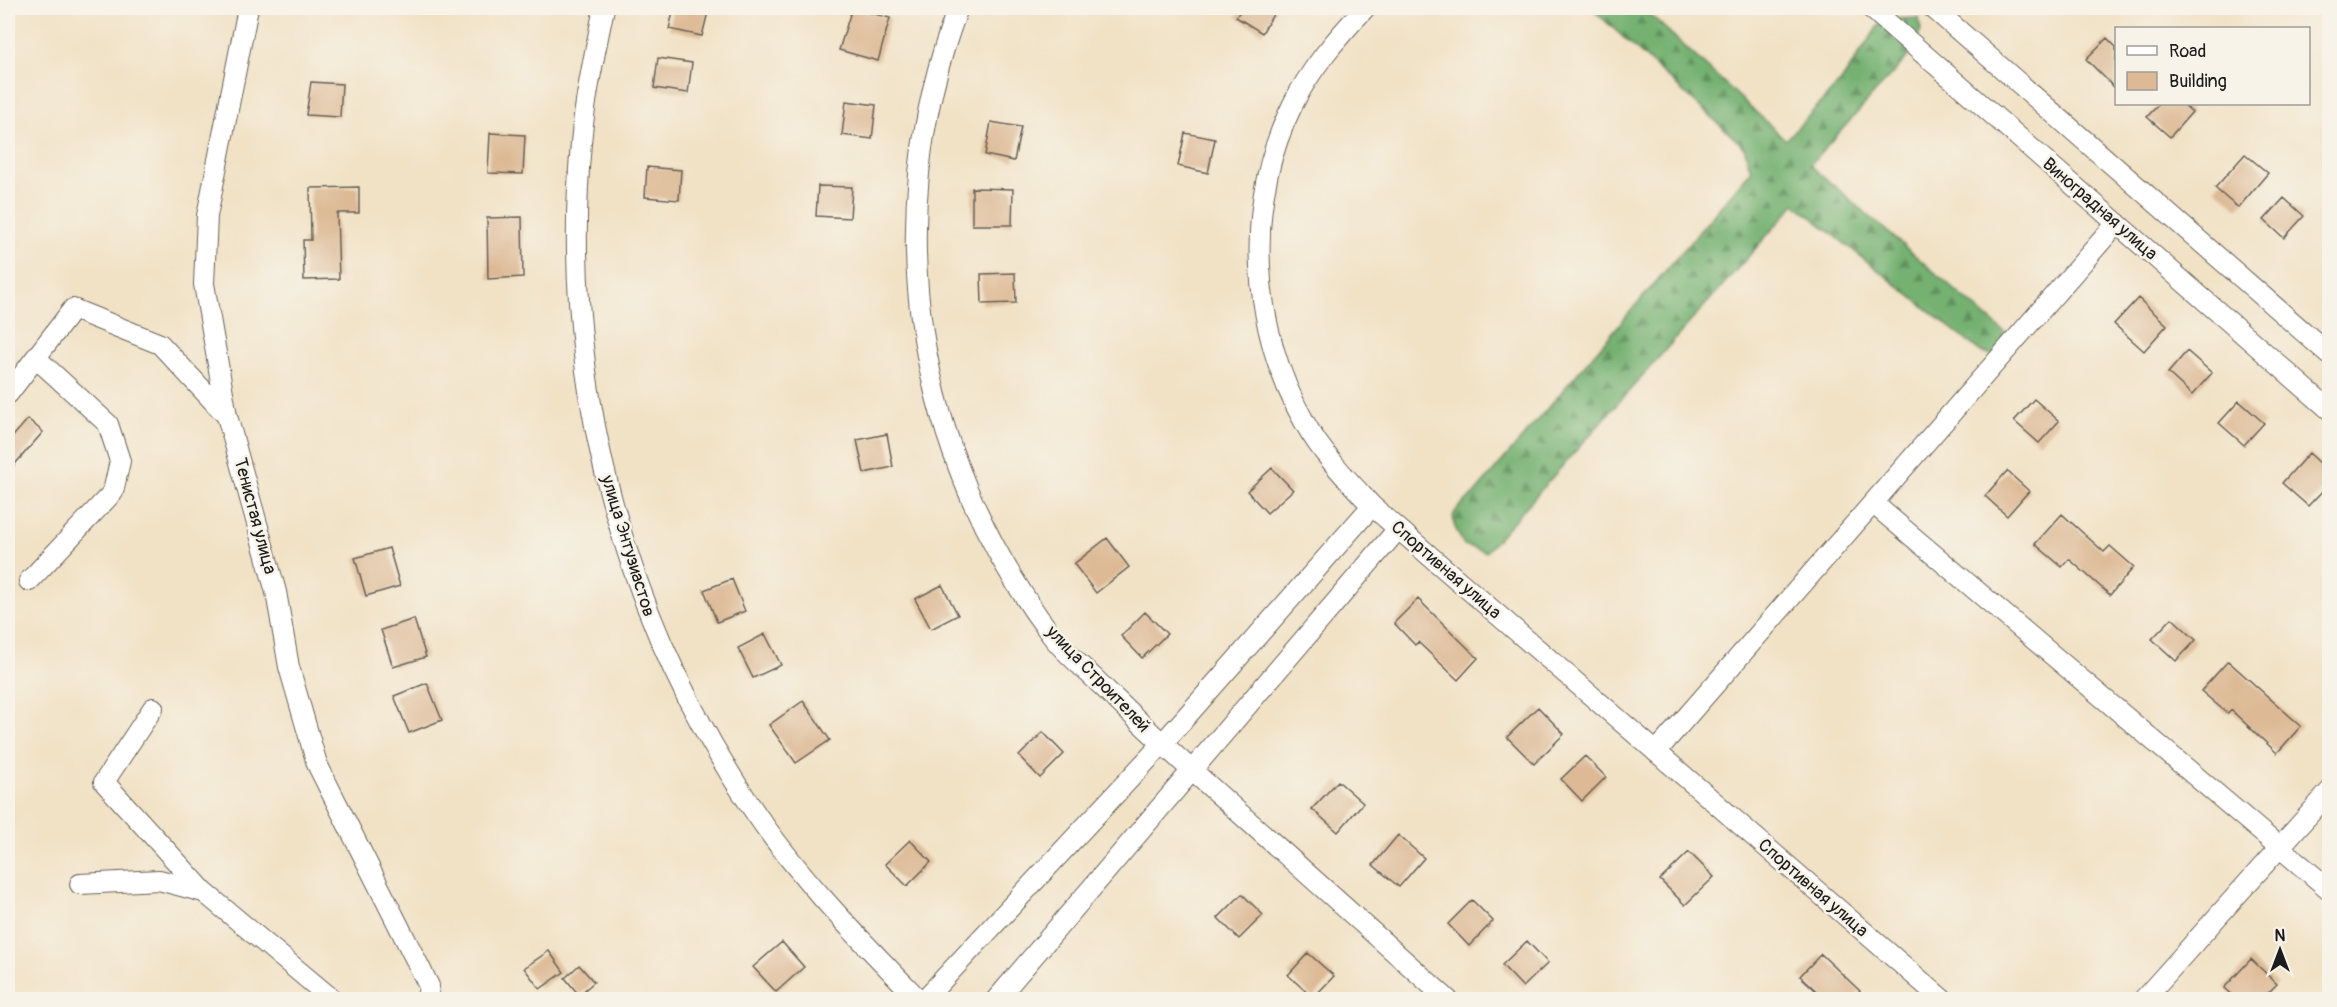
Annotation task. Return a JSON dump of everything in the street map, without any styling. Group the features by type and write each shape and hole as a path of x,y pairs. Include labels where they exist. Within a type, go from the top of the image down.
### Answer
{"street":[{"name":"Тенистая улица","path":"248,8 207,216 204,284 227,417 276,592 289,667 317,765 429,986 428,999"},
{"name":"улица Энтузиастов","path":"604,8 581,141 576,219 577,275 581,335 597,447 628,560 656,634 691,708 751,807 790,861 834,913 919,999"},
{"name":"улица Строителей","path":"958,8 943,48 924,129 915,218 919,305 933,390 960,476 1000,558 1054,639 1162,744 1448,999"},
{"name":"Спортивная улица","path":"1365,8 1325,53 1292,106 1271,161 1260,222 1260,288 1275,358 1306,425 1335,465 1372,506 1943,999"},
{"name":"Виноградная улица","path":"1871,8 2330,410"},
{"path":"1933,8 2330,355"},
{"path":"1656,752 2117,223"},
{"path":"8,394 73,309 160,344 227,417"},
{"path":"29,581 113,492 120,461 108,424 36,358"},
{"path":"1874,504 2330,891"},
{"path":"924,999 1162,744 1372,506"},
{"path":"996,999 1398,529"},
{"path":"153,708 104,782 204,892 333,999"},
{"path":"2143,999 2330,791"},
{"path":"80,884 159,880 204,892"}],"green space":[{"path":"1591,8 1643,8 1786,140 1841,81 1878,26 1890,19 1919,18 1921,31 1910,54 1810,165 2004,332 2002,346 1993,355 1981,352 1795,204 1486,552 1464,545 1453,521 1455,512 1474,494 1751,171 1744,147"}],"building":[{"path":"674,8 709,8 702,36 669,29"},
{"path":"852,8 890,18 878,61 839,50"},
{"path":"1242,8 1277,8 1262,33 1236,17"},
{"path":"2107,38 2115,46 2115,88 2086,59"},
{"path":"658,58 692,63 688,93 654,88"},
{"path":"311,82 342,84 340,117 306,115"},
{"path":"846,101 876,105 872,139 842,135"},
{"path":"2158,105 2184,105 2192,112 2170,137 2147,117"},
{"path":"991,122 1021,127 1014,161 985,155"},
{"path":"490,133 525,135 523,174 488,173"},
{"path":"1185,133 1215,139 1208,173 1178,166"},
{"path":"2245,154 2268,173 2238,208 2215,188"},
{"path":"647,167 681,170 679,200 645,197"},
{"path":"818,186 852,187 850,218 816,216"},
{"path":"359,187 359,213 337,213 339,279 304,280 303,240 311,240 310,188"},
{"path":"972,188 1013,189 1012,225 972,225"},
{"path":"2284,198 2304,216 2284,238 2264,220"},
{"path":"522,217 523,277 488,279 487,218"},
{"path":"1015,273 1016,303 982,304 981,274"},
{"path":"2138,298 2167,325 2144,351 2114,324"},
{"path":"2187,351 2212,373 2192,395 2168,373"},
{"path":"2034,399 2059,421 2039,443 2014,421"},
{"path":"2239,401 2264,423 2244,445 2219,423"},
{"path":"28,419 43,432 8,472 8,442"},
{"path":"887,434 893,467 864,473 857,440"},
{"path":"2309,453 2330,472 2330,483 2308,506 2282,483"},
{"path":"1272,468 1293,490 1267,513 1247,491"},
{"path":"2007,471 2029,491 2007,516 1985,496"},
{"path":"2062,514 2104,552 2110,546 2134,567 2110,595 2069,559 2062,567 2035,544"},
{"path":"1107,538 1129,567 1096,593 1074,564"},
{"path":"389,548 400,586 366,596 355,558"},
{"path":"732,579 745,611 717,622 704,590"},
{"path":"942,585 958,615 931,629 915,599"},
{"path":"1418,599 1478,658 1458,680 1418,642 1415,645 1394,623"},
{"path":"1145,612 1167,634 1142,658 1121,636"},
{"path":"2172,618 2196,640 2176,661 2152,639"},
{"path":"414,619 426,657 393,667 381,630"},
{"path":"765,634 781,665 753,678 738,648"},
{"path":"2228,661 2301,726 2277,753 2231,710 2228,714 2201,691"},
{"path":"427,683 442,720 409,733 394,696"},
{"path":"803,701 830,740 796,763 769,725"},
{"path":"1538,707 1564,734 1534,764 1507,737"},
{"path":"1043,732 1064,754 1040,778 1019,756"},
{"path":"1585,756 1606,777 1582,801 1561,779"},
{"path":"1338,781 1363,803 1338,832 1312,809"},
{"path":"1398,835 1424,858 1399,887 1373,865"},
{"path":"910,840 931,862 907,886 885,864"},
{"path":"1689,852 1714,877 1685,905 1660,880"},
{"path":"1242,894 1263,915 1239,939 1218,918"},
{"path":"1472,900 1493,921 1469,946 1448,924"},
{"path":"1527,941 1548,963 1523,987 1502,965"},
{"path":"782,942 804,967 776,992 753,967"},
{"path":"549,951 564,972 540,989 524,968"},
{"path":"1308,953 1334,976 1313,998 1288,975"},
{"path":"1821,954 1860,991 1852,999 1825,999 1800,976"},
{"path":"2251,959 2277,984 2262,999 2236,999 2224,988"},
{"path":"579,965 594,982 579,995 565,978"}]}
